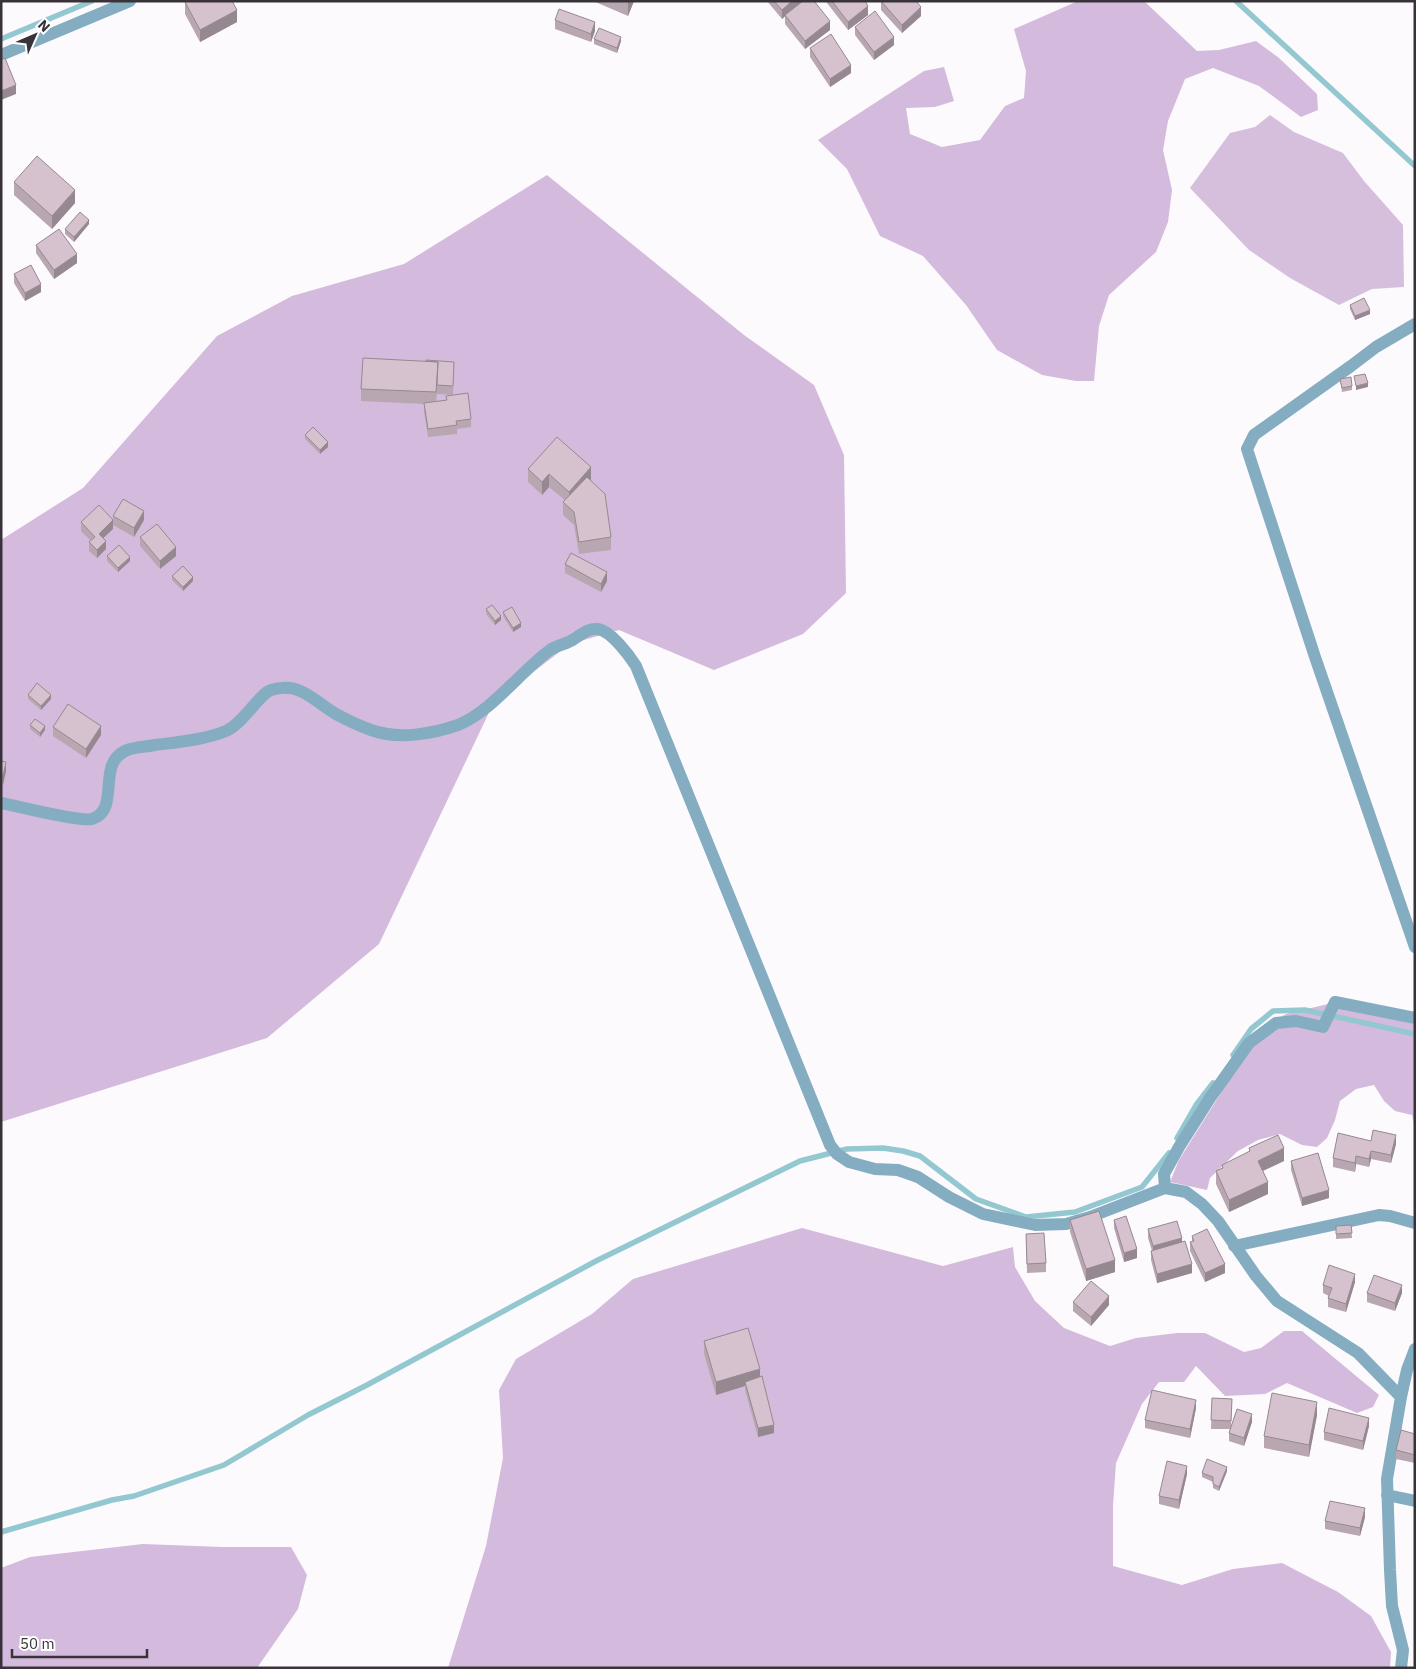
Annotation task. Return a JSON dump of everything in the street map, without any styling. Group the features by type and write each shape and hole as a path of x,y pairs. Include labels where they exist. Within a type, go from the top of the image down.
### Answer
{"street":[{"path":"1,55 130,1"},
{"path":"1415,324 1376,347 1254,435 1247,449 1315,657 1415,947"},
{"path":"1,803 91,819 106,808 110,767 115,759 124,751 206,738 228,730 244,718 268,691 280,688 291,688 298,691 338,715 373,731 404,736 434,732 475,716 551,649 572,640 588,630 600,629 615,640 636,666 830,1145 837,1154 848,1162 875,1169 898,1170 918,1177 949,1197 983,1214 1035,1225 1066,1224 1090,1217 1165,1188 1186,1192 1202,1204 1218,1221 1256,1276 1278,1301 1358,1353 1401,1397"},
{"path":"1165,1188 1164,1174 1210,1098 1249,1043 1276,1023 1296,1021 1323,1026 1336,1002 1415,1018"},
{"path":"1234,1246 1380,1215 1415,1223"},
{"path":"1400,1668 1403,1650 1392,1606 1387,1479 1401,1397 1407,1370 1415,1349"},
{"path":"1387,1495 1415,1501"}],"shaded area":[{"path":"1078,1 1144,1 1197,51 1219,50 1256,41 1279,58 1317,94 1318,110 1301,117 1259,86 1213,68 1185,79 1168,121 1163,150 1172,190 1168,222 1156,252 1109,295 1099,326 1094,381 1076,381 1042,375 997,350 966,305 923,256 880,236 847,169 818,140 924,71 944,67 954,101 935,107 906,108 910,134 942,147 980,140 1005,106 1024,98 1026,71 1014,29"},
{"path":"1270,115 1294,132 1343,153 1364,181 1403,225 1404,287 1372,289 1339,305 1290,278 1249,250 1190,188 1230,133 1255,127"},
{"path":"547,175 744,335 814,385 844,455 846,593 803,634 714,670 619,630 570,644 494,702 379,944 267,1038 1,1122 1,540 83,488 217,336 292,296 404,264"},
{"path":"1328,1004 1415,1024 1415,1128 1412,1115 1395,1111 1384,1101 1374,1085 1356,1089 1340,1101 1335,1120 1327,1138 1317,1147 1302,1145 1280,1134 1258,1140 1238,1151 1210,1178 1207,1190 1170,1182 1179,1160 1262,1027 1286,1014"},
{"path":"802,1228 943,1266 1013,1247 1015,1267 1035,1301 1064,1328 1110,1346 1136,1338 1177,1333 1205,1333 1244,1352 1261,1348 1284,1331 1302,1331 1379,1395 1373,1407 1357,1413 1287,1383 1265,1394 1225,1396 1196,1366 1184,1382 1159,1382 1142,1404 1116,1463 1113,1506 1113,1566 1182,1585 1233,1569 1282,1563 1338,1592 1371,1616 1391,1652 1390,1668 448,1668 486,1546 503,1458 499,1390 516,1359 592,1314 633,1279"},
{"path":"143,1544 291,1547 307,1575 298,1609 257,1668 1,1668 1,1568 30,1557"}],"building":[{"path":"186,1 232,1 237,10 200,30"},
{"path":"774,1 792,1 782,10"},
{"path":"803,1 814,1 830,21 805,41 785,15"},
{"path":"832,1 865,1 868,6 848,22"},
{"path":"881,1 916,1 921,7 902,25"},
{"path":"559,9 595,22 591,34 555,20"},
{"path":"875,11 894,37 874,52 855,27"},
{"path":"599,28 621,37 617,48 594,39"},
{"path":"831,34 851,65 830,79 810,48"},
{"path":"5,58 16,85 1,91 1,60"},
{"path":"37,156 75,190 52,216 14,182"},
{"path":"80,212 89,220 74,237 65,229"},
{"path":"59,229 77,254 54,270 36,245"},
{"path":"31,265 41,284 25,293 14,274"},
{"path":"1364,298 1370,310 1355,316 1350,305"},
{"path":"363,358 438,362 436,392 361,389"},
{"path":"426,360 454,362 453,386 437,385 438,362"},
{"path":"1365,374 1368,383 1356,386 1354,376"},
{"path":"1351,377 1352,386 1342,388 1340,379"},
{"path":"468,393 471,419 456,421 457,425 428,429 424,403 447,400 446,396"},
{"path":"313,427 328,442 320,450 305,435"},
{"path":"557,437 591,467 569,492 549,474 542,482 528,469"},
{"path":"587,477 605,494 611,537 579,542 574,512 563,502"},
{"path":"123,499 144,511 134,528 113,516"},
{"path":"99,505 113,520 99,534 106,541 97,550 89,542 95,537 81,522"},
{"path":"157,524 176,547 160,561 140,537"},
{"path":"119,545 130,557 118,568 107,556"},
{"path":"571,553 607,572 601,584 565,564"},
{"path":"183,566 193,577 183,587 172,576"},
{"path":"492,605 501,616 495,621 486,609"},
{"path":"512,607 521,623 513,628 503,612"},
{"path":"37,683 51,695 41,706 28,695"},
{"path":"68,704 101,726 86,749 53,727"},
{"path":"35,719 45,726 40,733 30,725"},
{"path":"1,761 6,762 3,776 1,776"},
{"path":"1373,1130 1396,1135 1391,1155 1371,1151 1369,1159 1356,1156 1355,1163 1333,1158 1338,1133 1371,1141"},
{"path":"1278,1135 1284,1148 1258,1161 1268,1182 1229,1200 1216,1171 1223,1168 1222,1165 1250,1151 1249,1148"},
{"path":"1318,1153 1329,1190 1302,1198 1291,1161"},
{"path":"1099,1211 1115,1260 1086,1269 1070,1220"},
{"path":"1126,1216 1137,1249 1124,1253 1114,1220"},
{"path":"1177,1221 1182,1238 1153,1246 1148,1229"},
{"path":"1351,1225 1352,1233 1336,1234 1336,1226"},
{"path":"1207,1229 1225,1264 1205,1273 1190,1242 1194,1241 1192,1236"},
{"path":"1044,1233 1046,1263 1027,1264 1026,1234"},
{"path":"1185,1241 1192,1264 1157,1274 1151,1251"},
{"path":"1329,1265 1355,1274 1346,1304 1328,1298 1332,1288 1323,1285"},
{"path":"1374,1275 1402,1285 1395,1303 1367,1293"},
{"path":"1091,1281 1109,1296 1091,1317 1073,1302"},
{"path":"748,1328 760,1369 716,1382 704,1341"},
{"path":"762,1376 774,1425 758,1428 745,1382"},
{"path":"1152,1390 1196,1400 1190,1429 1145,1420"},
{"path":"1272,1393 1317,1402 1309,1445 1264,1436"},
{"path":"1212,1398 1232,1399 1231,1421 1211,1420"},
{"path":"1329,1408 1369,1418 1363,1441 1324,1432"},
{"path":"1237,1409 1252,1414 1244,1438 1229,1433"},
{"path":"1401,1430 1415,1434 1415,1455 1396,1450"},
{"path":"1207,1459 1227,1467 1219,1487 1213,1484 1213,1477 1202,1473"},
{"path":"1167,1461 1187,1466 1179,1500 1159,1496"},
{"path":"1330,1501 1365,1508 1360,1528 1325,1521"}],"waterway":[{"path":"1,39 92,1"},
{"path":"1236,1 1415,166"},
{"path":"1233,1055 1251,1029 1273,1011 1305,1010 1415,1034"},
{"path":"1177,1138 1196,1105 1213,1083"},
{"path":"1,1532 112,1500 134,1496 224,1465 308,1415 596,1261 800,1161 847,1149 883,1148 903,1151 920,1156 976,1199 1026,1217 1075,1212 1142,1187 1169,1153"}]}
